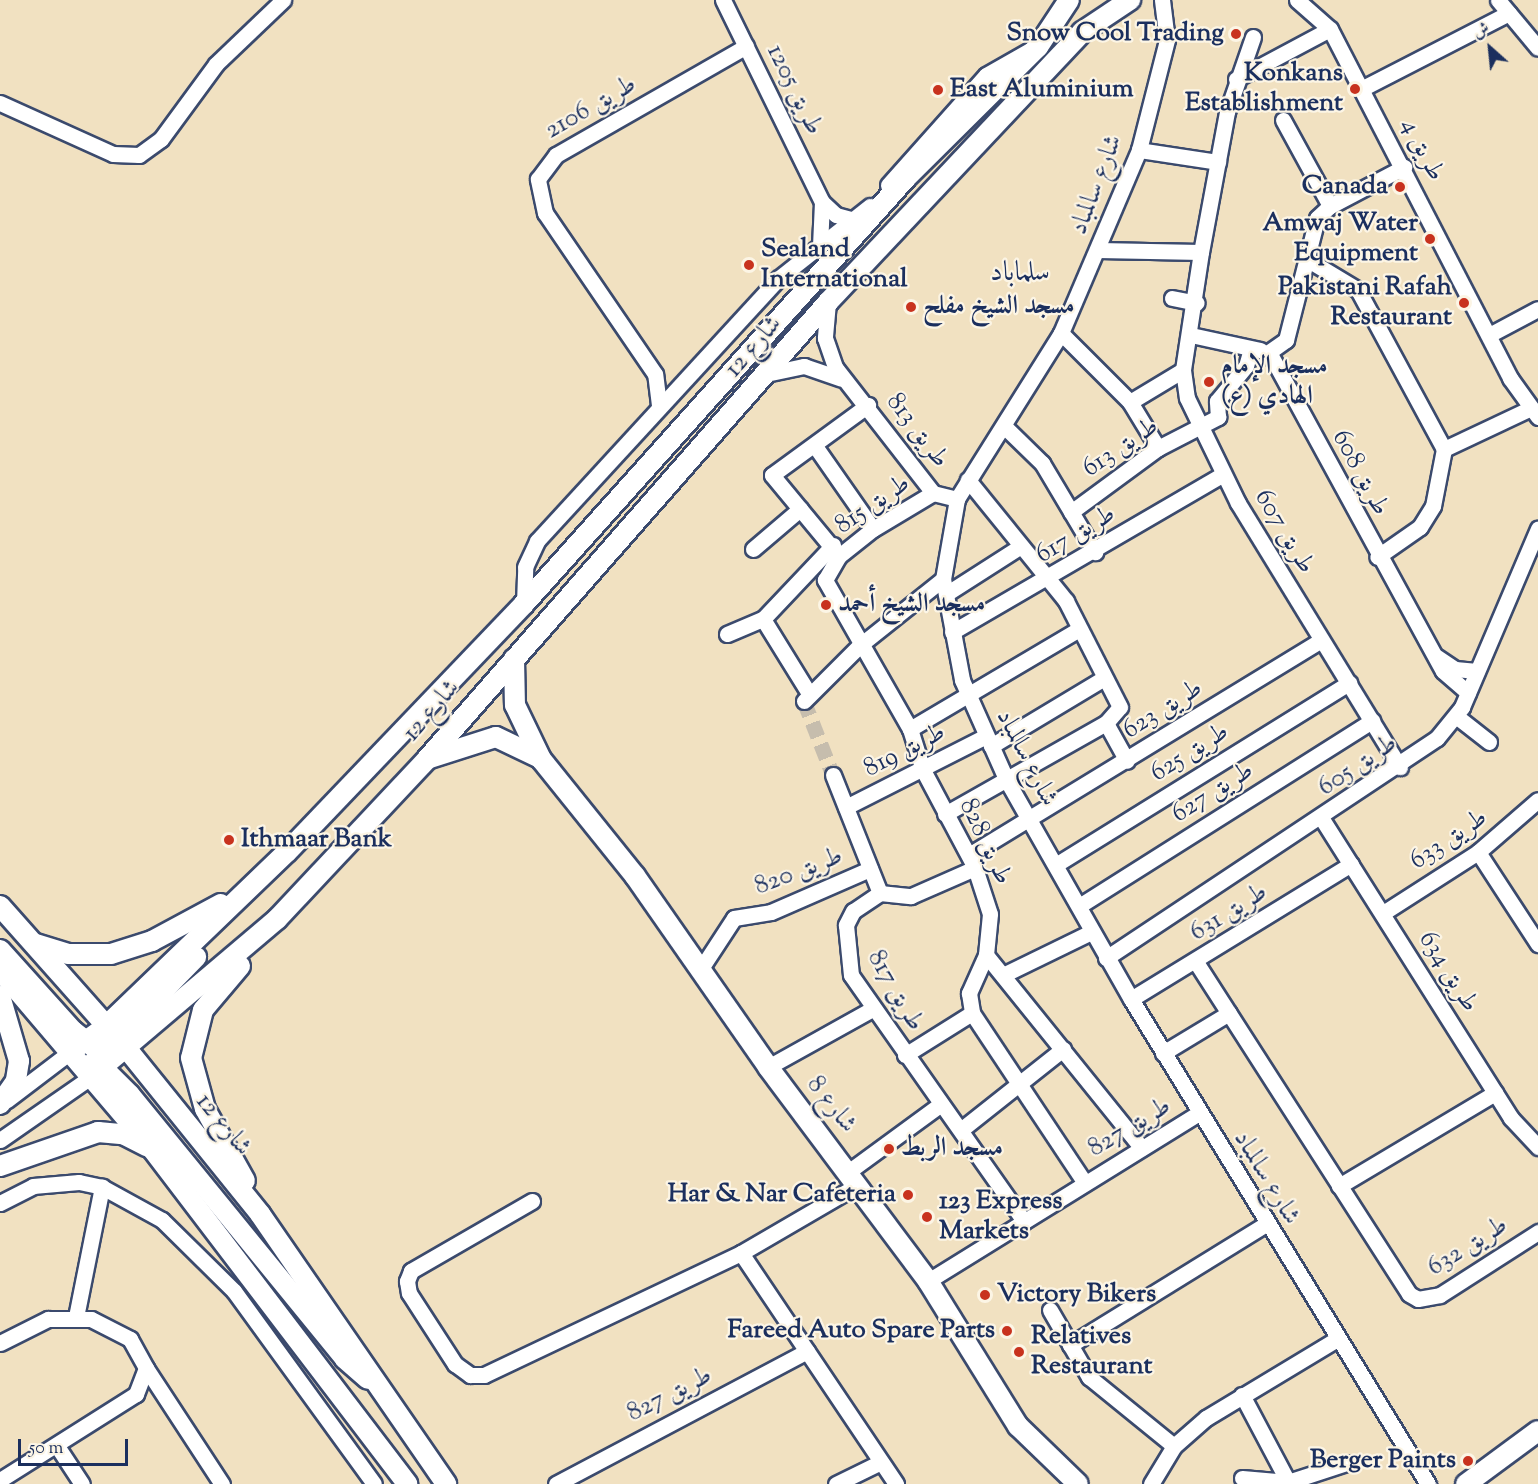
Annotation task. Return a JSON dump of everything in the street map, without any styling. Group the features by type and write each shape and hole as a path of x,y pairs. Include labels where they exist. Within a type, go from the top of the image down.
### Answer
{"street":[{"path":"0,103 113,154 139,155 161,139 216,64 283,0"},
{"name":"طريق 1205","path":"723,0 822,202 820,246"},
{"name":"شارع 12","path":"107,1053 260,877 524,604 906,178 1038,47 1069,0"},
{"name":"شارع 12","path":"0,1140 277,919 427,759 828,302 1082,32 1130,0"},
{"name":"شارع سالمباد","path":"1162,0 1167,40 1139,150 1098,250 1061,333 1005,427 957,499 944,587 952,632 969,695 1006,779 1057,864 1091,932 1266,1224 1428,1484"},
{"name":"طريق 4","path":"1297,0 1328,25 1363,88 1489,335 1533,413"},
{"path":"1236,79 1328,25 1315,0"},
{"path":"1498,0 1538,48"},
{"path":"1363,88 1509,13"},
{"name":"طريق 607","path":"1252,37 1236,79 1201,252 1197,303 1184,370 1187,398 1222,475 1400,767"},
{"name":"طريق 2106","path":"658,405 658,381 651,367 545,213 538,179 556,154 746,46"},
{"path":"524,604 525,567 537,541 658,405 779,278 855,220 974,87 1000,65 1038,47"},
{"path":"1283,120 1330,206"},
{"path":"1139,150 1218,162"},
{"path":"1191,335 1269,352 1286,340 1317,218 1330,206 1404,167"},
{"path":"822,202 836,215 855,220"},
{"path":"1098,250 1201,252"},
{"path":"1305,258 1358,290 1444,449 1433,506 1420,526 1377,557"},
{"path":"1172,298 1197,303"},
{"name":"طريق 813","path":"828,302 825,338 844,380 868,405 933,493 957,499"},
{"path":"1489,335 1538,309"},
{"path":"1061,333 1130,402 1158,448"},
{"name":"طريق 613","path":"1071,512 1158,448 1219,416 1216,400 1246,366 1251,349"},
{"name":"طريق 608","path":"1269,352 1377,557 1445,675 1468,693"},
{"name":"طريق 813","path":"766,374 804,366 844,380"},
{"path":"651,367 674,376 690,374"},
{"path":"1130,402 1184,370"},
{"path":"836,550 772,475 868,405"},
{"path":"1444,449 1533,413"},
{"path":"1005,427 1042,463 1095,552"},
{"path":"814,446 873,529"},
{"name":"طريق 617","path":"952,632 1050,579 1222,475"},
{"path":"945,814 1106,723 1118,712 1079,629 1050,579 968,480"},
{"name":"طريق 815","path":"763,619 836,550 933,493"},
{"path":"753,549 800,509"},
{"name":"طريق 605","path":"1106,958 1400,767 1456,716 1538,529"},
{"path":"727,634 763,619 806,696 859,646 944,587 1021,546"},
{"name":"طريق 828","path":"836,550 826,582 859,646 910,729 923,770 972,861 990,914 986,955"},
{"path":"910,729 1079,629"},
{"name":"طريق 623","path":"1028,819 1127,761 1321,639"},
{"name":"طريق 608","path":"1433,653 1455,669 1477,671"},
{"name":"شارع 8","path":"514,658 515,705 541,759 635,876 768,1067 928,1281 1018,1426 1078,1484"},
{"name":"طريق 819","path":"846,807 989,741 1104,678"},
{"name":"طريق 625","path":"1057,864 1349,682"},
{"path":"1456,716 1489,742"},
{"name":"طريق 627","path":"1079,906 1372,721"},
{"path":"1106,723 1127,761"},
{"name":"شارع 8","path":"427,759 496,737 541,759"},
{"path":"833,775 880,893 911,896 972,861 1028,819"},
{"path":"107,1053 323,829 334,803"},
{"name":"طريق 633","path":"1383,913 1478,852 1536,807"},
{"name":"طريق 634","path":"1322,819 1496,1093 1538,1147"},
{"path":"1478,852 1538,944"},
{"name":"طريق 631","path":"1131,999 1196,962 1351,864"},
{"name":"طريق 820","path":"700,969 734,918 771,912 870,869"},
{"path":"34,942 79,955 132,949 208,912 260,877"},
{"name":"طريق 817","path":"880,893 853,911 844,941 851,975 872,1009 941,1104 962,1129 1024,1221"},
{"name":"شارع 12","path":"0,906 34,942 107,1053 153,1150 407,1484"},
{"path":"260,1214 198,1093 192,1040 212,996 277,919"},
{"path":"1003,975 1091,932"},
{"path":"0,950 77,1047 107,1053"},
{"path":"905,1055 972,1013 969,993 986,955 1143,1148"},
{"name":"طريق 632","path":"1196,962 1401,1287 1418,1299 1449,1290 1538,1232"},
{"path":"0,970 77,1047 107,1053 345,1359 389,1397"},
{"path":"0,996 19,1061 16,1081 0,1105"},
{"path":"768,1067 872,1009"},
{"name":"طريق 827","path":"972,1013 1017,1087 1085,1183"},
{"path":"1163,1053 1229,1013"},
{"path":"0,1105 77,1047"},
{"path":"962,1129 1063,1049"},
{"name":"شارع 12","path":"107,1053 260,1214 389,1397 446,1484"},
{"path":"1339,1186 1496,1093"},
{"path":"532,1201 411,1271 407,1281 409,1293 456,1364 470,1375 484,1375 741,1253 853,1178 941,1104"},
{"name":"طريق 827","path":"928,1281 1199,1113"},
{"path":"0,1166 98,1132 123,1134 153,1150"},
{"path":"0,1203 56,1182 102,1188 162,1220 213,1265 374,1484"},
{"path":"76,1317 102,1188"},
{"path":"1070,1345 1266,1224"},
{"path":"741,1253 896,1484"},
{"path":"1050,1310 1070,1345 1108,1398 1174,1446"},
{"path":"0,1343 35,1324 76,1317 118,1330 140,1350 146,1368 222,1484"},
{"path":"1151,1484 1174,1446 1242,1395 1337,1340"},
{"name":"طريق 827","path":"556,1484 807,1350"},
{"path":"0,1480 136,1394 146,1368"},
{"path":"1242,1395 1288,1482"},
{"path":"1466,1484 1538,1431"},
{"path":"57,1446 82,1484"},
{"path":"836,1484 881,1462"},
{"path":"1242,1478 1288,1482 1346,1463"}],"tunnel":[{"path":"804,701 833,775"}],"place":[{"name":"Snow Cool Trading","path":"1236,34"},
{"name":"Konkans Establishment","path":"1355,89"},
{"name":"East Aluminium","path":"938,90"},
{"name":"Canada","path":"1400,187"},
{"name":"Amwaj Water Equipment","path":"1430,239"},
{"name":"Sealand International","path":"749,265"},
{"name":"Pakistani Rafah Restaurant","path":"1464,303"},
{"name":"مسجد الشيخ مفلح","path":"911,307"},
{"name":"مسجد الإمام الهادي (ع)","path":"1209,382"},
{"name":"مسجد الشيخ أحمد","path":"826,605"},
{"name":"Ithmaar Bank","path":"229,840"},
{"name":"مسجد الربط","path":"889,1149"},
{"name":"Har & Nar Cafeteria","path":"908,1195"},
{"name":"123 Express Markets","path":"927,1217"},
{"name":"Victory Bikers","path":"985,1295"},
{"name":"Fareed Auto Spare Parts","path":"1007,1331"},
{"name":"Relatives Restaurant","path":"1019,1352"},
{"name":"Berger Paints","path":"1468,1461"}],"district":[{"name":"سلماباد","path":"1020,273"}]}
